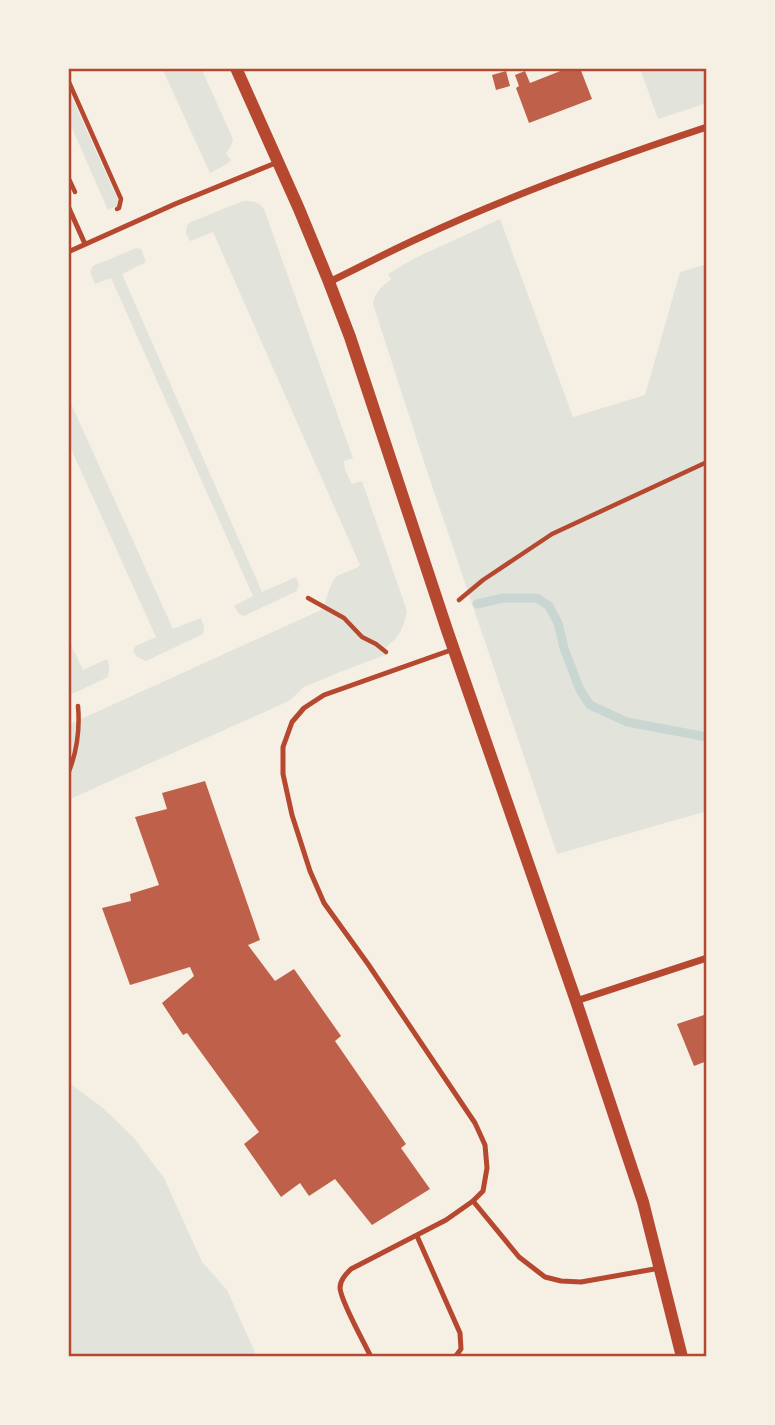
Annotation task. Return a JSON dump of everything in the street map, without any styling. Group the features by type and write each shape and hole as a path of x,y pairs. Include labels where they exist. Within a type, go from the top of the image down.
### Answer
{"street":[{"path":"236,68 329,282 350,337 643,1202 682,1357"},
{"path":"329,282 495,204 587,168 707,127"},
{"path":"576,1001 707,958"}],"lane":[{"path":"68,252 278,162"},
{"path":"68,206 85,244"},
{"path":"371,1357 344,1301 340,1287 343,1278 351,1269 446,1220 474,1201 483,1191 487,1168 485,1145 475,1123 324,903 310,871 292,815 283,774 283,747 292,722 304,708 324,695 454,649"},
{"path":"474,1201 519,1257 545,1277 581,1282 660,1268"},
{"path":"417,1236 460,1333 461,1349 455,1357"}],"path":[{"path":"68,80 121,199 120,208 109,213"},
{"path":"442,614 483,580 552,534 707,463"},
{"path":"309,598 344,618 362,637 386,652"},
{"path":"68,774 77,741 78,706"}],"shaded area":[{"path":"162,68 201,68 233,139 226,154 231,160 227,164 210,173"},
{"path":"640,68 707,68 707,103 658,119"},
{"path":"68,89 118,200 117,206 108,210 68,119"},
{"path":"243,201 258,203 264,209 353,458 344,461 345,470 352,484 362,481 407,611 404,623 394,640 385,648 385,655 304,687 289,701 68,800 68,725 321,610 335,578 360,565 213,232 190,241 186,233 187,225 191,222"},
{"path":"500,219 573,417 645,395 680,272 707,264 707,811 557,854 373,304 379,290 391,280 388,274 413,259"},
{"path":"136,248 141,249 146,262 122,274 262,592 296,577 299,584 297,591 244,616 239,614 234,606 253,596 111,278 95,284 90,272 93,266"},
{"path":"68,397 173,629 201,618 204,626 203,634 146,661 136,656 133,650 156,637 68,442"},
{"path":"68,638 83,670 107,659 109,668 108,677 68,696"},
{"path":"68,1082 103,1108 134,1138 164,1178 202,1262 227,1290 257,1357 68,1357"}],"building":[{"path":"568,68 580,68 592,99 529,123 516,88 519,86 515,75 525,71 530,83"},
{"path":"506,71 510,86 496,90 492,75"},
{"path":"205,781 260,940 248,945 275,981 294,969 341,1036 335,1041 406,1144 401,1148 430,1189 372,1225 335,1179 309,1196 300,1183 281,1197 244,1144 259,1132 187,1033 183,1035 162,1003 194,976 190,967 130,985 102,908 131,901 130,894 159,885 135,817 167,809 162,793"},
{"path":"707,1014 707,1061 694,1066 677,1024"}],"waterway":[{"path":"477,604 503,598 537,598 549,606 558,623 580,690 590,705 627,722 707,737"}]}
